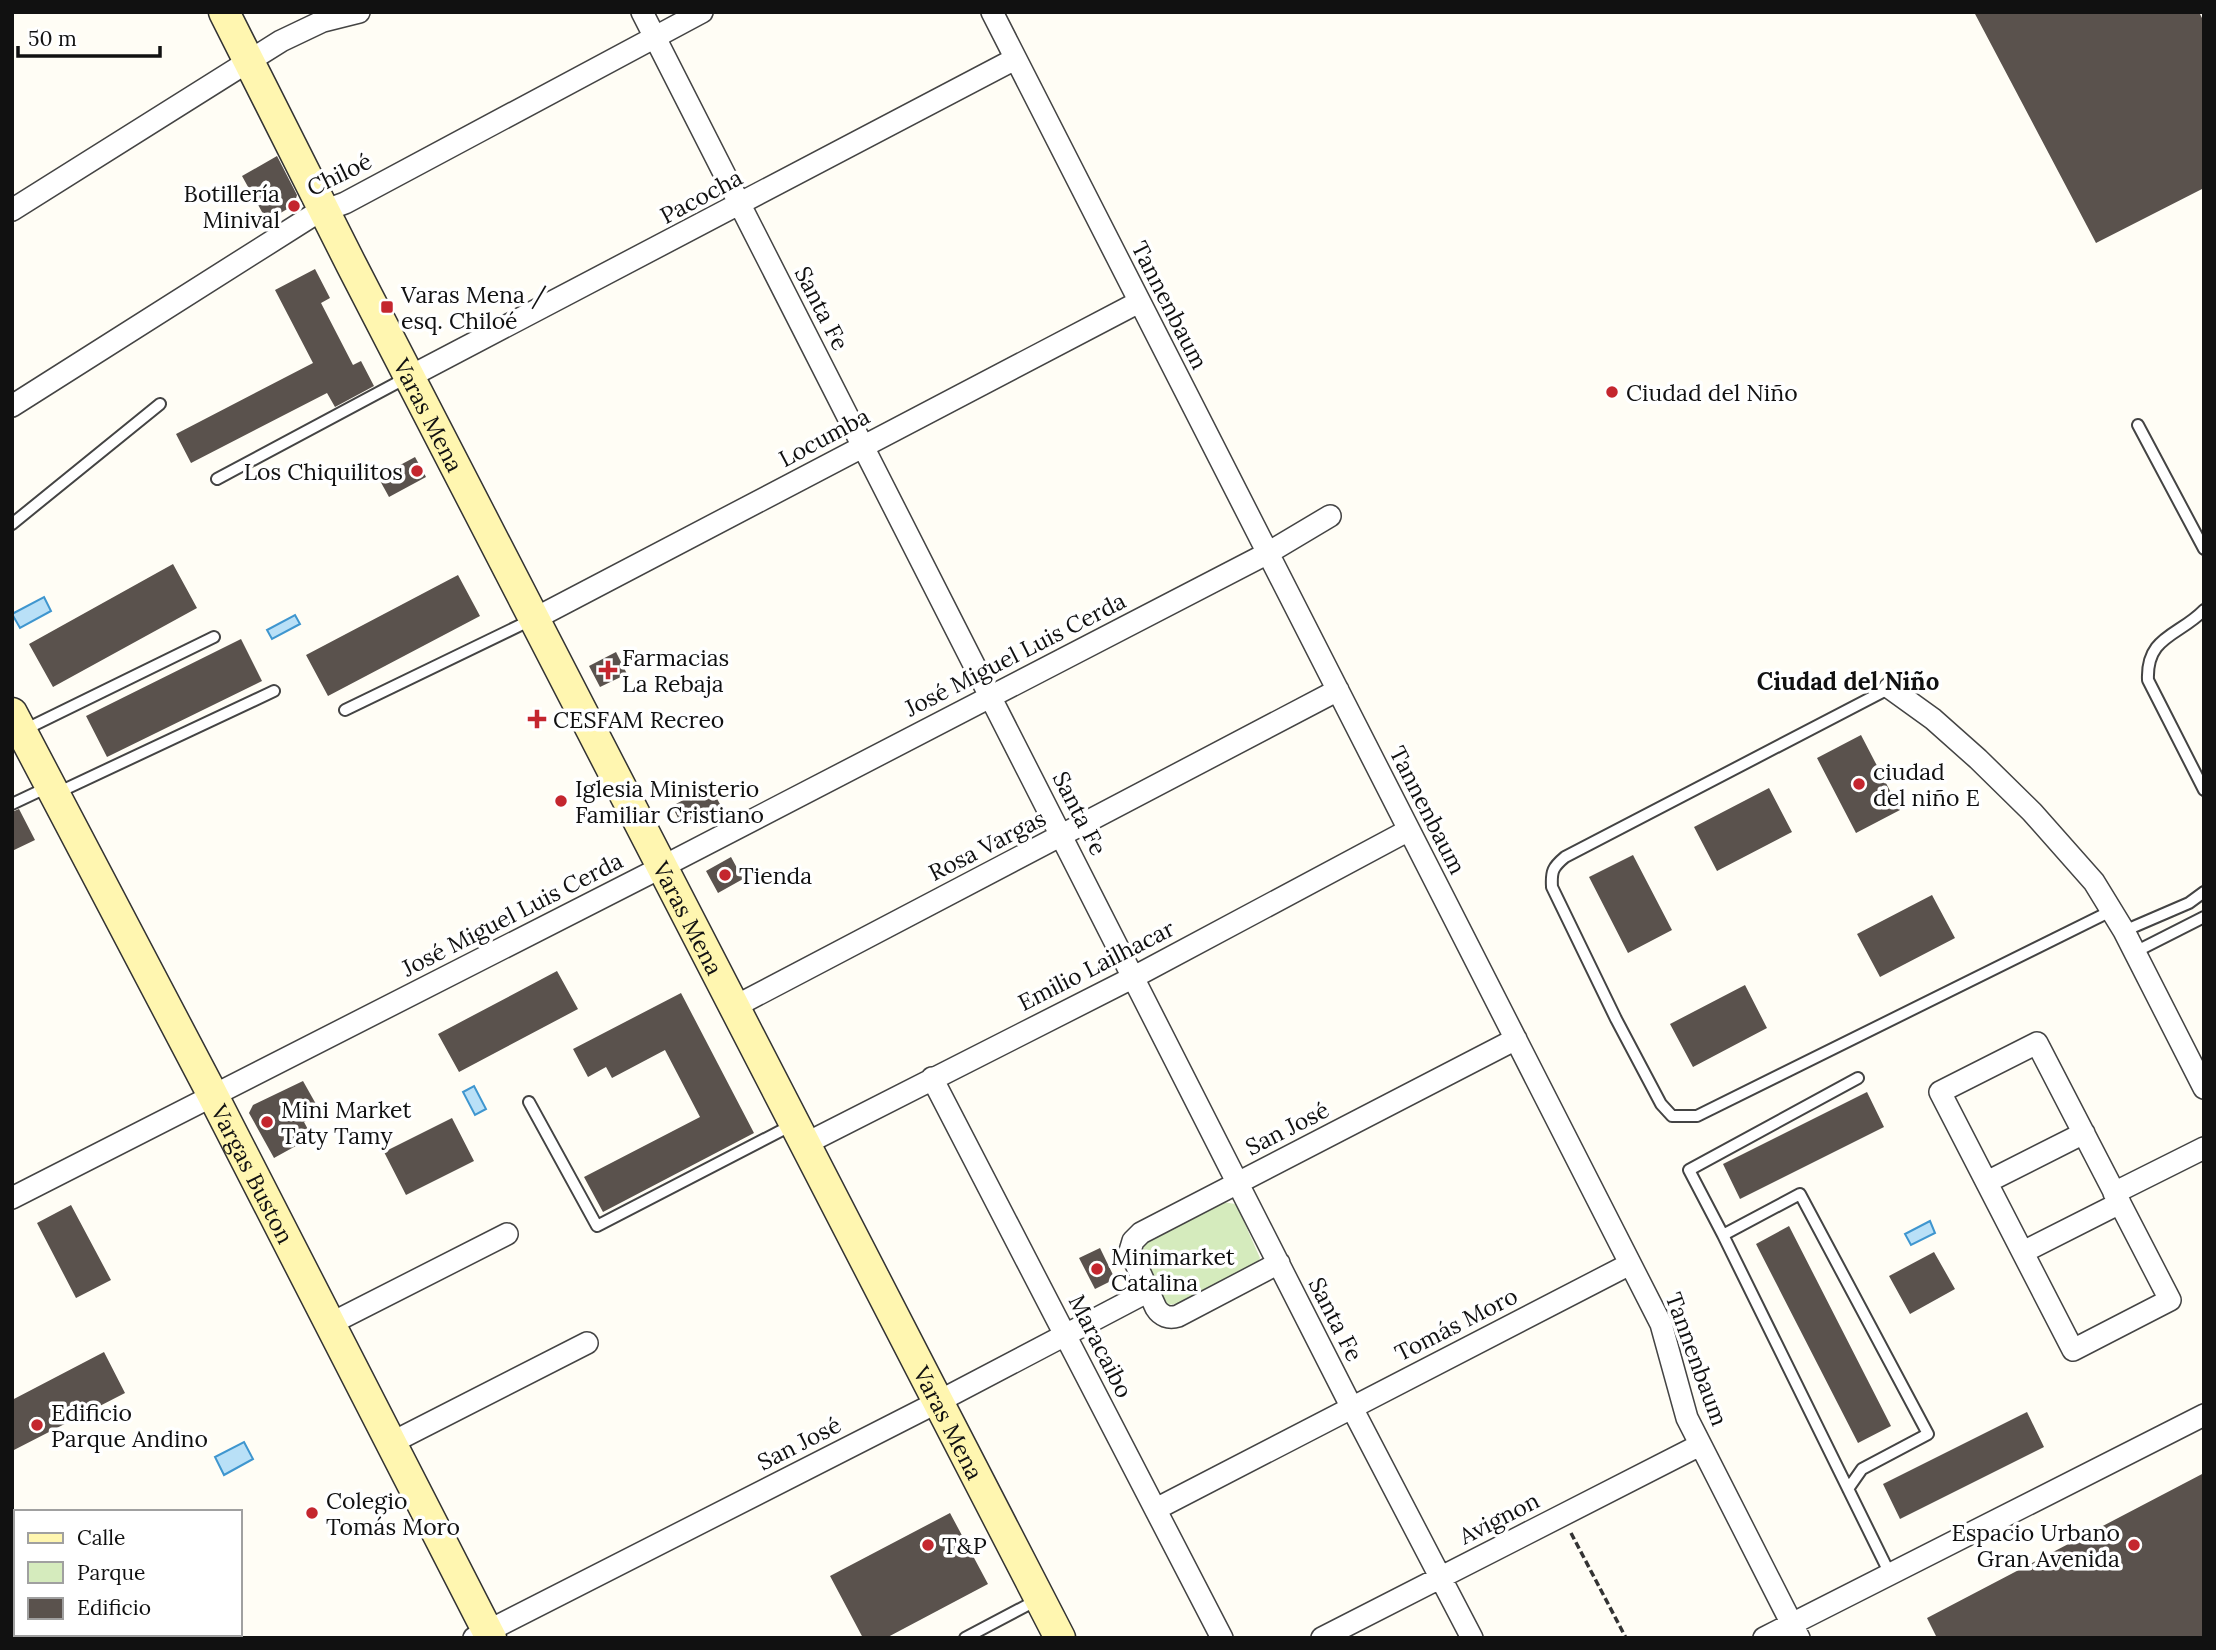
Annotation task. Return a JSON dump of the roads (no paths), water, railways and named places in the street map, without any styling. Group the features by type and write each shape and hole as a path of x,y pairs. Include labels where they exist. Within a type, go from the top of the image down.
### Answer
{"street":[{"name":"Varas Mena","path":"224,12 323,211 1040,1598 1053,1633"},
{"path":"12,210 248,60 307,27 359,12"},
{"name":"Santa Fe","path":"642,12 1352,1408 1472,1638"},
{"name":"Chiloé","path":"12,406 315,214 352,199 702,12"},
{"name":"Tannenbaum","path":"992,12 1666,1336 1680,1402 1796,1631"},
{"name":"Pacocha","path":"409,377 1016,59"},
{"name":"Locumba","path":"534,619 1139,302"},
{"name":"José Miguel Luis Cerda","path":"12,1198 991,697 1268,553 1330,516"},
{"path":"1890,688 1934,719 2032,812 2094,882 2124,931 2204,1088"},
{"name":"Rosa Vargas","path":"734,1007 1338,690"},
{"name":"Vargas Buston","path":"17,722 391,1443 484,1636"},
{"name":"Emilio Lailhacar","path":"800,1134 932,1078 1134,976 1409,830"},
{"name":"San José","path":"1279,1264 1174,1317 1158,1312 1130,1254 1135,1238 1516,1039"},
{"path":"2037,1043 2084,1133 2169,1300 2073,1350 1940,1092 2037,1043"},
{"name":"Maracaibo","path":"932,1078 1222,1638"},
{"path":"1987,1182 2084,1133"},
{"path":"2023,1252 2204,1148"},
{"path":"330,1324 508,1234"},
{"name":"Tomás Moro","path":"1156,1510 1630,1264"},
{"name":"San José","path":"484,1636 1147,1292"},
{"path":"391,1443 587,1343"},
{"path":"1764,1638 1796,1631 1890,1574 2204,1416"},
{"name":"Avignon","path":"1322,1638 1700,1445"},
{"path":"12,1564 14,1571"}],"lane":[{"path":"217,479 409,377"},
{"path":"12,524 160,404"},
{"path":"2138,425 2204,549"},
{"path":"2204,610 2159,644 2151,653 2147,667 2148,680 2204,790"},
{"path":"345,710 534,619"},
{"path":"17,722 214,637"},
{"path":"1890,688 1565,857 1555,865 1551,873 1552,887 1616,1019 1661,1104 1672,1116 1697,1116 2111,911"},
{"path":"12,804 53,790 274,691"},
{"path":"2124,931 2189,904 2204,892"},
{"path":"2135,952 2204,917"},
{"path":"1858,1078 1689,1170 1890,1574"},
{"path":"528,1102 597,1226 800,1134"},
{"path":"1723,1235 1800,1194 1928,1433 1862,1469 1848,1489"},
{"path":"965,1638 1040,1598"}],"water":[{"path":"44,597 51,611 20,628 12,614"},
{"path":"295,615 300,624 272,639 267,630"},
{"path":"474,1086 486,1109 475,1115 463,1092"},
{"path":"1930,1221 1935,1233 1911,1245 1905,1234"},
{"path":"244,1442 253,1459 224,1475 215,1457"}],"place":[{"name":"Botillería Minival","path":"294,206"},
{"name":"Varas Mena / esq. Chiloé","path":"387,307"},
{"name":"Ciudad del Niño","path":"1612,392"},
{"name":"Los Chiquilitos","path":"417,471"},
{"name":"Farmacias La Rebaja","path":"608,670"},
{"name":"CESFAM Recreo","path":"537,719"},
{"name":"ciudad del niño E","path":"1859,784"},
{"name":"Iglesia Ministerio Familiar Cristiano","path":"561,801"},
{"name":"Tienda","path":"725,875"},
{"name":"Mini Market Taty Tamy","path":"267,1122"},
{"name":"Minimarket Catalina","path":"1097,1269"},
{"name":"Edificio Parque Andino","path":"37,1425"},
{"name":"Colegio Tomás Moro","path":"312,1513"},
{"name":"T&P","path":"928,1545"},
{"name":"Espacio Urbano Gran Avenida","path":"2134,1545"}],"district":[{"name":"Ciudad del Niño","path":"1848,681"}]}
